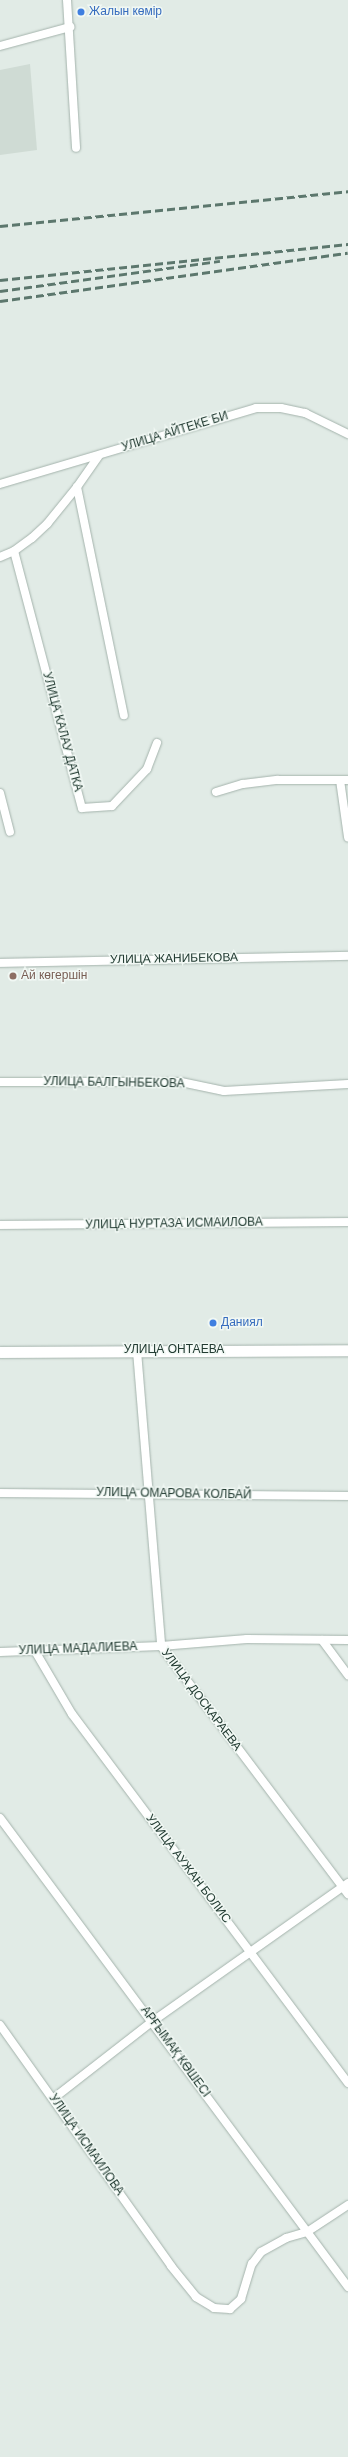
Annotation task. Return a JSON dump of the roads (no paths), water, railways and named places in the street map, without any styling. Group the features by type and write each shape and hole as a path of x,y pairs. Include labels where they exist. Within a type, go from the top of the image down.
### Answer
{"main road":[{"name":"УЛИЦА ОНТАЕВА","path":"0,1352 348,1350"}],"street":[{"path":"67,0 70,27 76,148"},
{"path":"0,46 70,27"},
{"name":"УЛИЦА АЙТЕКЕ БИ","path":"0,484 99,456 256,408 281,408 304,413 348,434"},
{"path":"0,556 14,551 32,538 77,487 99,456"},
{"path":"77,487 124,715"},
{"name":"УЛИЦА КАЛАУ ДАТКА","path":"14,551 82,808 112,806 147,769 157,743"},
{"path":"216,792 243,784 278,780 344,780 348,837"},
{"path":"0,793 10,832"},
{"name":"УЛИЦА ЖАНИБЕКОВА","path":"0,963 348,956"},
{"name":"УЛИЦА БАЛГЫНБЕКОВА","path":"0,1082 181,1082 224,1091 348,1084"},
{"name":"УЛИЦА НУРТАЗА ИСМАИЛОВА","path":"0,1225 348,1222"},
{"name":"УЛИЦА ДОСКАРАЕВА","path":"137,1351 146,1494 161,1646 346,1888"},
{"name":"УЛИЦА ОМАРОВА КОЛБАЙ","path":"0,1493 348,1496"},
{"name":"УЛИЦА МАДАЛИЕВА","path":"0,1652 161,1646 247,1639 348,1640"},
{"path":"322,1640 348,1675"},
{"name":"УЛИЦА АУЖАН БОЛИС","path":"35,1651 72,1714 348,2083"},
{"name":"АРҒЫМАҚ КӨШЕСІ","path":"0,1818 153,2022 348,2287"},
{"path":"54,2098 153,2022 250,1951 346,1888"},
{"name":"УЛИЦА ИСМАИЛОВА","path":"0,2024 54,2098 171,2266 196,2298 214,2308 230,2309 241,2299 252,2264 261,2252 286,2238 307,2232 348,2205"}],"railway":[{"path":"0,226 348,191"},
{"path":"0,280 348,244"},
{"path":"0,301 348,253"},
{"path":"0,291 220,261"}],"place":[{"name":"Жалын көмір","path":"81,12"},
{"name":"Ай көгершін","path":"13,976"},
{"name":"Даниял","path":"213,1323"}]}
